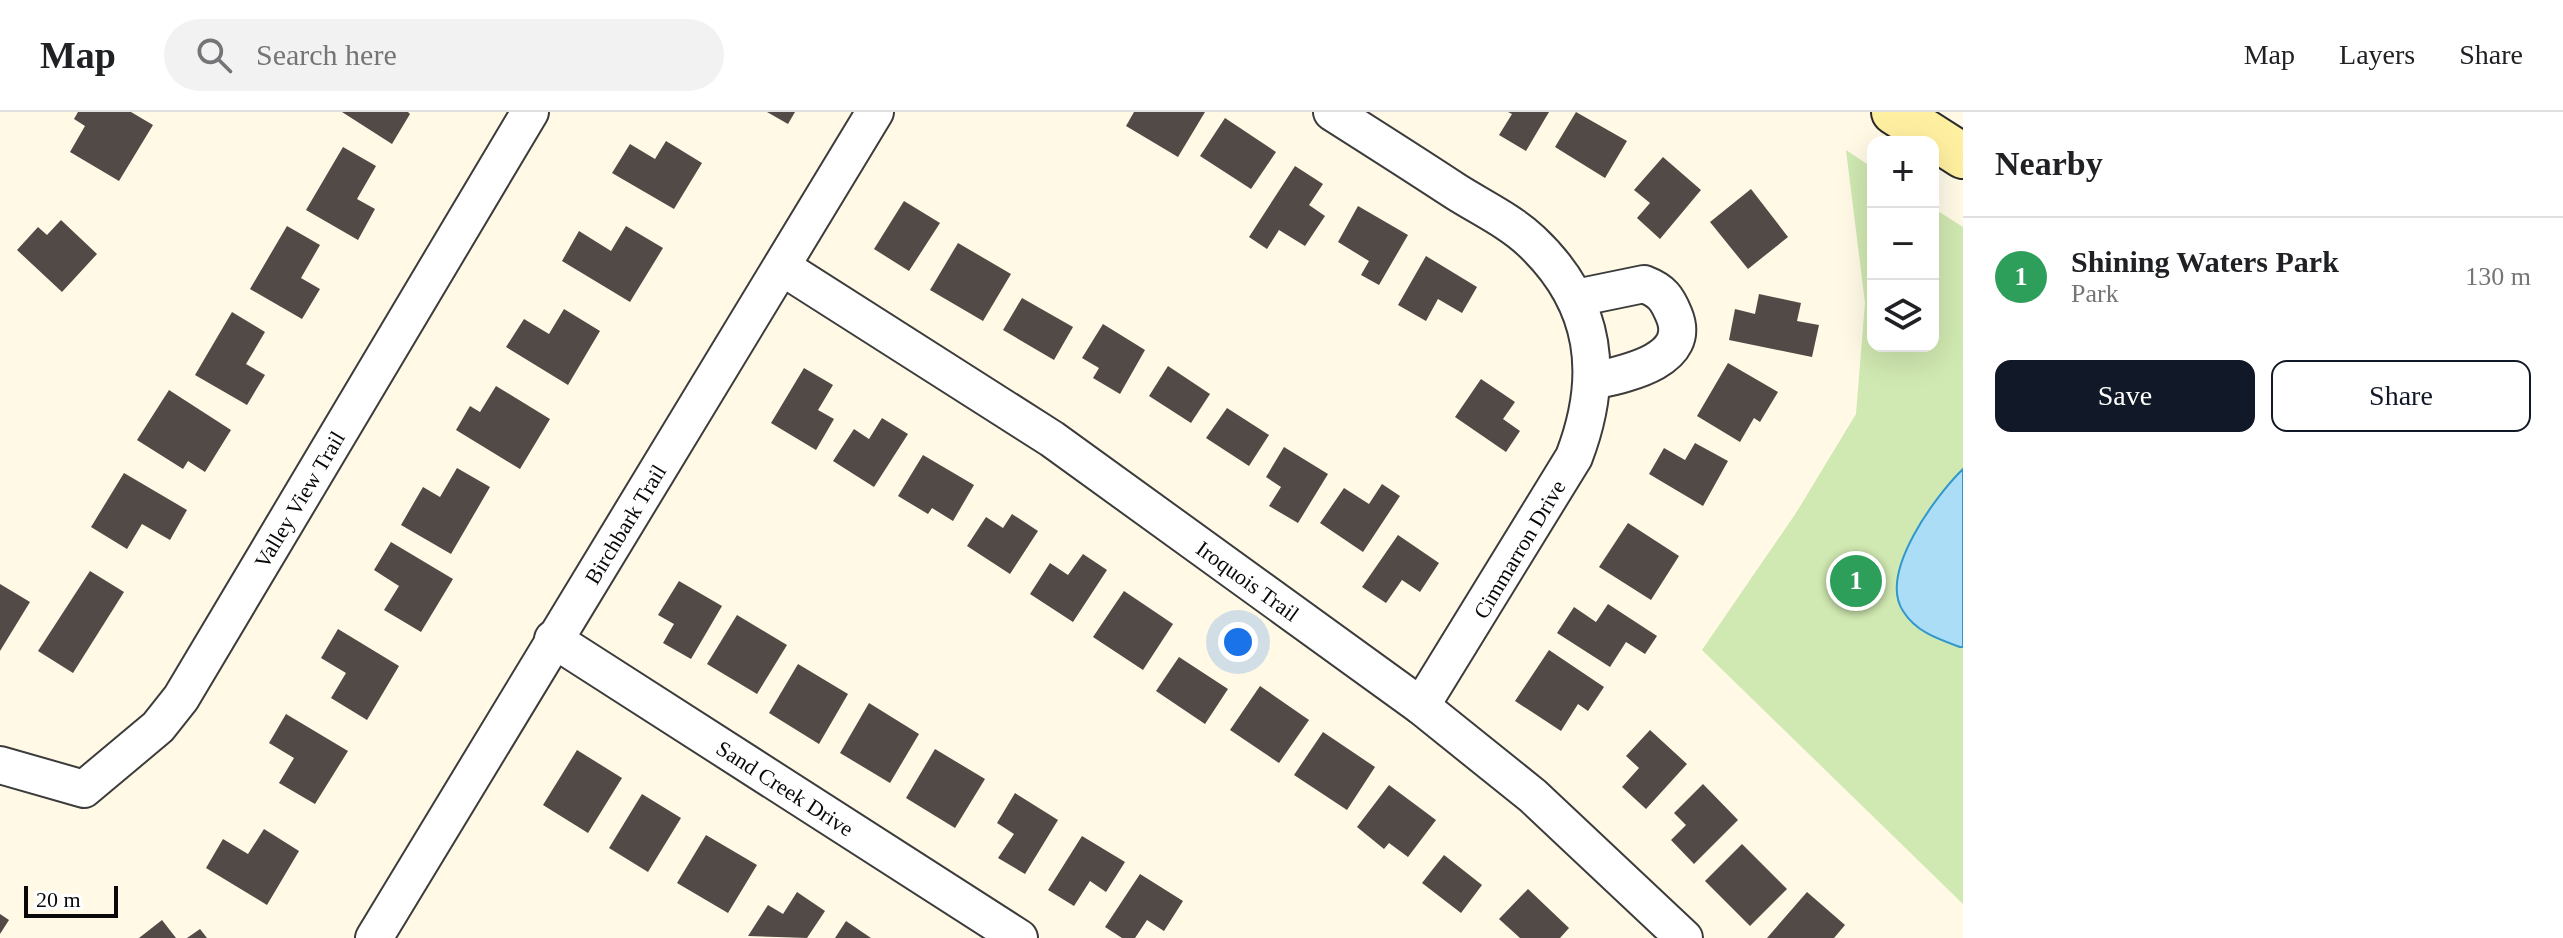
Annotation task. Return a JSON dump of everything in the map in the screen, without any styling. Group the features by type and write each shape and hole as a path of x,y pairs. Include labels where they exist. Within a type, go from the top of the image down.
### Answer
{"main road":[{"path":"1894,112 1963,156"}],"street":[{"name":"Valley View Trail","path":"0,765 84,789 158,727 181,698 530,112"},
{"name":"Birchbark Trail","path":"374,938 875,112"},
{"name":"Cimmarron Drive","path":"1332,112 1530,240 1560,273 1576,298 1589,338 1593,381 1588,419 1558,488 1421,706"},
{"name":"Iroquois Trail","path":"782,267 1052,439 1421,706 1533,796 1684,938"},
{"path":"1576,298 1644,284 1667,297 1678,324 1672,348 1650,365 1593,381"},
{"name":"Sand Creek Drive","path":"553,639 1019,938"}],"green space":[{"path":"1846,150 1867,164 1867,352 1939,352 1939,212 1963,227 1963,904 1702,650 1796,513 1856,414 1865,303"}],"water":[{"path":"1963,469 1963,647 1960,647 1928,634 1914,624 1903,611 1897,595 1898,576 1914,536 1939,497"}],"building":[{"path":"78,112 131,112 153,125 119,181 70,152 85,126 74,119"},
{"path":"342,112 408,112 410,114 392,144"},
{"path":"767,112 795,112 788,124"},
{"path":"1134,112 1205,112 1178,157 1126,126"},
{"path":"1508,112 1549,112 1526,151 1499,135 1512,114"},
{"path":"1576,112 1627,141 1605,178 1555,147"},
{"path":"1225,118 1276,152 1251,189 1200,156"},
{"path":"666,141 702,163 674,209 612,173 630,144 655,159"},
{"path":"343,147 376,166 357,199 375,209 358,240 306,210"},
{"path":"1663,157 1701,190 1660,239 1637,218 1650,203 1634,190"},
{"path":"1295,166 1323,184 1309,205 1325,216 1305,246 1279,230 1267,249 1249,237"},
{"path":"1751,189 1788,237 1748,269 1710,222"},
{"path":"904,201 940,223 909,271 874,249"},
{"path":"1358,206 1408,235 1379,285 1361,275 1369,261 1338,242"},
{"path":"61,220 97,254 62,292 17,250 38,227 47,235"},
{"path":"287,226 320,245 301,278 320,289 302,319 250,289"},
{"path":"626,226 663,248 630,302 562,261 579,231 611,251"},
{"path":"958,243 1011,274 983,321 930,290"},
{"path":"1426,256 1477,287 1462,313 1438,299 1426,321 1398,305"},
{"path":"1759,294 1801,303 1797,321 1819,325 1812,357 1729,340 1735,309 1755,314"},
{"path":"1022,298 1073,327 1054,360 1003,330"},
{"path":"564,309 600,331 568,385 506,347 524,319 549,334"},
{"path":"232,312 265,332 246,364 265,375 247,405 195,375"},
{"path":"1103,324 1145,350 1120,394 1093,378 1099,368 1082,358"},
{"path":"1728,363 1778,392 1760,422 1754,418 1740,442 1697,416"},
{"path":"1168,366 1210,394 1191,423 1149,396"},
{"path":"804,368 833,385 818,410 834,419 816,450 771,423"},
{"path":"1481,379 1515,402 1503,419 1520,431 1506,452 1455,417"},
{"path":"496,386 550,419 520,469 456,430 470,406 480,412"},
{"path":"169,390 231,430 205,472 188,461 183,469 137,440"},
{"path":"1227,408 1269,435 1249,466 1206,438"},
{"path":"882,418 908,434 874,487 833,461 854,429 869,439"},
{"path":"1695,443 1728,461 1703,506 1649,474 1664,448 1685,460"},
{"path":"1284,447 1328,474 1298,523 1269,506 1281,487 1266,477"},
{"path":"923,455 974,485 953,521 932,508 928,514 898,496"},
{"path":"457,468 490,487 451,554 401,525 423,487 440,497"},
{"path":"124,473 187,510 170,540 142,524 127,549 91,527"},
{"path":"1382,484 1400,496 1363,552 1320,523 1344,488 1369,504"},
{"path":"1012,514 1038,531 1010,574 967,546 986,517 1003,528"},
{"path":"1628,523 1679,556 1651,600 1599,567"},
{"path":"1398,535 1439,563 1420,592 1402,580 1386,603 1362,587"},
{"path":"391,542 453,579 421,632 384,610 399,586 374,570"},
{"path":"1083,554 1107,570 1073,622 1030,594 1050,563 1068,575"},
{"path":"90,571 124,592 73,673 38,651"},
{"path":"679,581 722,606 691,659 663,643 674,624 658,615"},
{"path":"0,584 30,602 0,651"},
{"path":"1124,591 1173,624 1143,670 1093,637"},
{"path":"1608,604 1657,636 1645,654 1626,642 1610,667 1557,633 1574,607 1596,622"},
{"path":"737,615 787,645 757,694 707,664"},
{"path":"338,629 399,666 367,720 331,698 346,673 321,658"},
{"path":"1549,650 1604,687 1588,711 1578,704 1561,731 1515,701"},
{"path":"1179,657 1228,689 1205,724 1156,691"},
{"path":"798,664 848,694 819,744 769,713"},
{"path":"1260,686 1309,720 1279,763 1230,730"},
{"path":"869,703 919,734 890,783 840,753"},
{"path":"286,714 348,751 315,804 279,783 294,758 269,743"},
{"path":"1650,730 1687,764 1646,809 1622,787 1639,768 1626,756"},
{"path":"1323,732 1375,767 1347,810 1294,775"},
{"path":"935,749 985,779 955,828 906,798"},
{"path":"577,750 622,778 588,833 543,805"},
{"path":"1703,784 1738,820 1694,864 1671,840 1686,825 1674,813"},
{"path":"1389,785 1436,820 1408,857 1389,843 1384,849 1357,827"},
{"path":"1015,793 1058,820 1025,874 998,858 1014,834 997,823"},
{"path":"642,794 681,818 648,872 609,848"},
{"path":"264,829 299,851 267,905 206,868 223,839 248,854"},
{"path":"706,835 757,865 728,913 677,883"},
{"path":"1082,836 1125,862 1106,892 1090,881 1074,906 1048,890"},
{"path":"1742,844 1787,889 1750,926 1705,881"},
{"path":"1444,855 1482,885 1461,913 1422,883"},
{"path":"1140,874 1183,901 1164,931 1147,920 1135,938 1122,938 1105,927"},
{"path":"1528,889 1569,928 1560,938 1520,938 1499,919"},
{"path":"797,892 825,911 807,938 748,936 768,905 783,914"},
{"path":"1807,892 1845,925 1834,938 1767,938"},
{"path":"0,914 9,920 0,934"},
{"path":"162,920 176,938 139,938"},
{"path":"846,921 871,938 835,938"},
{"path":"200,929 207,938 187,938"}],"place":[{"name":"Shining Waters Park","path":"1856,581"}]}
